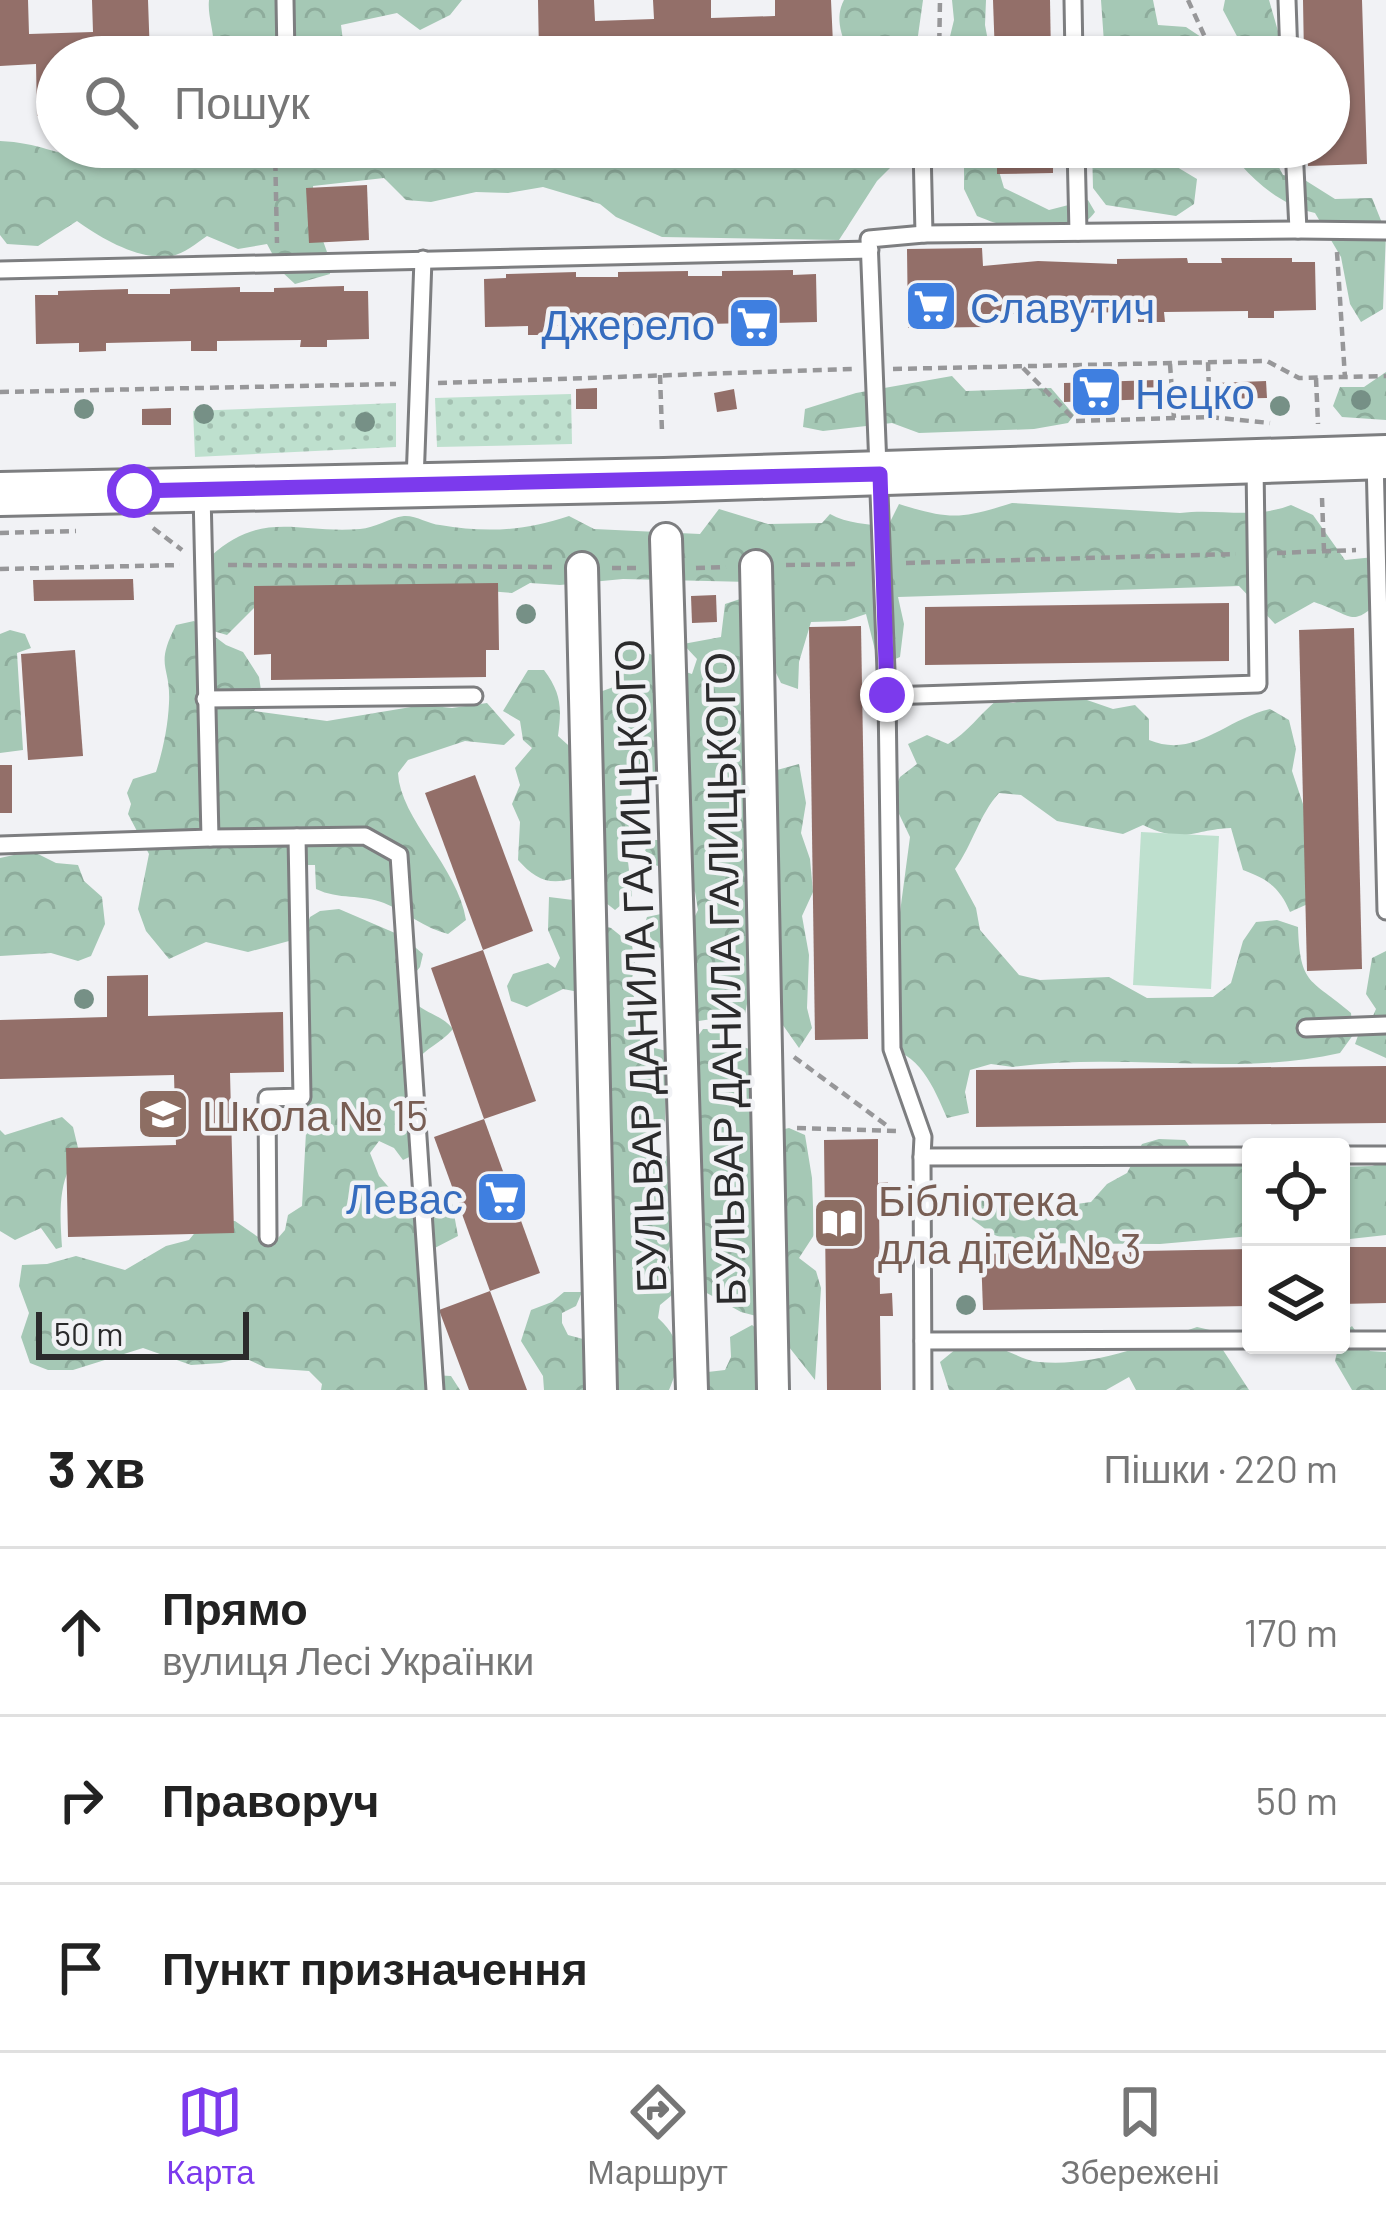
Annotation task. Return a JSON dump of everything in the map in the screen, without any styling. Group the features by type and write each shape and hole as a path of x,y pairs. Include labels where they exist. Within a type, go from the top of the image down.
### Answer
{"main road":[{"path":"0,494 1381,457"}],"street":[{"name":"БУЛЬВАР ДАНИЛА ГАЛИЦЬКОГО","path":"666,539 692,1390"},
{"name":"БУЛЬВАР ДАНИЛА ГАЛИЦЬКОГО","path":"756,566 773,1390"},
{"name":"БУЛЬВАР ДАНИЛА ГАЛИЦЬКОГО","path":"582,568 601,1390"}],"lane":[{"path":"285,0 286,36"},
{"path":"1073,0 1074,36"},
{"path":"1287,0 1288,36"},
{"path":"922,168 924,234"},
{"path":"1076,168 1078,232"},
{"path":"1295,168 1298,230"},
{"path":"923,1390 923,1137 892,1048 887,695 869,239 924,234 1386,231"},
{"path":"0,270 870,250"},
{"path":"414,485 423,259"},
{"path":"1381,457 1386,911"},
{"path":"887,695 1258,684 1255,462"},
{"path":"202,489 210,838"},
{"path":"206,699 474,696"},
{"path":"0,845 365,836 399,855 435,1390"},
{"path":"268,1237 266,1098 302,1096 297,837"},
{"path":"1306,1028 1386,1025"},
{"path":"1350,1155 1386,1155"},
{"path":"922,1157 1242,1156"},
{"path":"923,1341 1242,1340"},
{"path":"1350,1340 1386,1340"}],"path":[{"path":"939,36 940,0"},
{"path":"1188,0 1204,36"},
{"path":"276,168 278,264"},
{"path":"1330,232 1339,258 1345,378"},
{"path":"1208,362 1210,417"},
{"path":"875,370 1267,362 1299,378 1386,376"},
{"path":"1170,363 1174,418"},
{"path":"1022,367 1076,422 1210,417 1275,424"},
{"path":"660,375 662,432"},
{"path":"1316,378 1318,428"},
{"path":"1322,498 1324,551"},
{"path":"136,528 153,528 201,564"},
{"path":"0,533 91,530"},
{"path":"0,569 201,564"},
{"path":"766,1035 889,1128"},
{"path":"768,1128 889,1128 923,1137"}],"green space":[{"path":"209,0 462,0 450,15 420,30 397,13 341,25 342,36 212,36"},
{"path":"844,0 923,0 918,36 842,36"},
{"path":"952,0 986,0 987,36 950,36"},
{"path":"1101,0 1153,0 1158,25 1186,27 1200,36 1104,36"},
{"path":"1225,0 1269,0 1279,36 1237,36 1223,10"},
{"path":"0,141 36,147 36,168 890,168 839,240 662,237 616,217 600,204 543,187 476,192 431,202 406,200 384,178 313,186 315,218 330,274 295,284 282,272 267,244 238,249 207,236 176,255 160,257 134,252 77,221 38,246 7,244 0,235"},
{"path":"964,168 998,168 1004,188 1049,210 1088,200 1095,212 1071,229 1022,230 977,216 964,189"},
{"path":"1093,168 1179,168 1197,179 1194,204 1176,216 1106,205 1093,188"},
{"path":"1244,168 1279,168 1283,175 1300,177 1335,199 1372,198 1386,233 1383,309 1361,322 1350,304 1341,257 1315,213 1294,206"},
{"path":"1386,372 1386,420 1342,417 1333,406 1340,387 1364,387"},
{"path":"952,376 966,391 1051,388 1074,415 1068,423 1034,429 919,433 892,423 823,431 803,427 805,409 856,393"},
{"path":"571,394 572,444 437,447 435,398"},
{"path":"396,403 396,447 195,457 193,411"},
{"path":"1012,503 1180,513 1263,512 1291,505 1313,515 1345,560 1384,556 1386,595 1358,616 1314,602 1275,624 1239,586 898,597 904,624 900,657 879,666 866,614 845,621 811,622 799,662 798,689 781,683 767,655 772,588 750,582 623,579 530,583 512,593 267,595 227,635 213,631 210,557 229,542 264,528 360,529 404,516 489,530 569,516 594,529 700,534 719,509 768,524 822,523 830,514 887,528 899,504 956,516"},
{"path":"746,597 764,991 748,999 745,1014 692,1022 668,957 643,929 647,917 670,912 693,920 698,910 695,892 653,864 645,850 655,840 683,840 692,805 687,779 658,772 632,786 627,853 632,896 615,910 574,878 543,879 518,860 520,822 512,804 520,785 515,768 532,748 523,740 520,721 503,711 528,670 544,670 559,701 558,736 577,753 597,693 619,685 624,672 617,655 622,648 643,651 692,674 697,659 683,644 721,637 725,604"},
{"path":"194,621 243,652 259,677 262,697 254,711 327,721 423,705 452,708 487,703 515,735 504,745 465,741 408,760 398,773 408,808 452,881 466,920 448,934 384,903 316,889 315,865 298,865 288,876 292,896 289,941 248,952 206,942 169,959 146,931 138,909 149,854 128,814 127,793 133,779 156,772 168,712 166,650 176,625"},
{"path":"10,630 25,634 31,648 17,653 23,750 0,753 0,634"},
{"path":"1038,697 1087,700 1113,709 1135,705 1149,719 1149,740 1166,745 1195,741 1270,709 1289,720 1296,749 1292,771 1306,813 1305,881 1310,903 1290,912 1272,885 1243,870 1231,828 1179,835 1143,825 1123,834 1057,821 1021,795 999,793 955,869 976,908 980,930 1019,975 1040,980 1109,977 1147,998 1213,997 1231,983 1243,941 1256,922 1277,920 1298,927 1305,971 1351,1013 1353,1035 1340,1053 1261,1063 991,1064 970,1070 965,1092 969,1113 947,1118 915,1063 882,1048 910,837 891,797 900,777 917,764 908,744 927,735 948,744 997,700 1013,703"},
{"path":"799,764 806,803 801,833 810,859 813,892 802,916 812,1028 799,1048 780,1021 782,979 769,914 771,797 777,770"},
{"path":"1141,832 1219,836 1211,989 1133,985"},
{"path":"32,851 56,863 78,865 84,881 102,897 105,924 91,956 78,961 51,953 0,956 0,858"},
{"path":"549,897 581,901 585,920 611,928 632,945 635,965 630,987 637,1004 636,1027 642,1045 667,1051 665,1126 635,1142 673,1159 680,1216 666,1258 677,1291 660,1305 658,1318 678,1351 669,1390 544,1390 543,1376 521,1341 531,1310 564,1292 582,1292 576,1306 562,1313 562,1323 568,1335 594,1342 579,992 563,989 527,1007 511,1001 507,986 513,974 548,963 555,968 560,958 548,930"},
{"path":"339,909 402,936 423,954 408,982 410,993 419,1006 453,1029 416,1061 423,1093 424,1150 403,1160 394,1148 379,1141 370,1153 379,1176 392,1191 450,1192 458,1236 427,1252 431,1316 441,1332 432,1375 451,1376 460,1390 321,1390 322,1384 309,1371 266,1368 243,1357 191,1365 143,1348 73,1370 48,1370 30,1363 21,1337 29,1313 19,1286 22,1265 76,1256 125,1270 166,1246 189,1240 206,1219 235,1221 271,1246 285,1230 288,1215 302,1206 306,1132 300,1111 294,1017 310,984 303,937 310,917"},
{"path":"1386,951 1386,1058 1355,1044 1376,1009 1366,994 1372,958"},
{"path":"703,1029 721,1029 736,1045 760,1052 760,1317 705,1292 700,1276 704,1262 694,1189 688,1050"},
{"path":"62,1117 73,1127 79,1152 63,1186 62,1247 56,1249 41,1228 15,1240 0,1231 0,1130 5,1135"},
{"path":"789,1128 805,1135 812,1178 814,1235 799,1258 816,1271 821,1288 815,1380 789,1347 780,1285 787,1249 781,1232 776,1131"},
{"path":"1185,1140 1202,1164 1242,1165 1242,1237 1160,1244 1015,1243 992,1234 957,1208 959,1192 1033,1210 1091,1202 1107,1184 1127,1173 1142,1144"},
{"path":"1386,1161 1386,1235 1350,1239 1350,1167"},
{"path":"752,1325 762,1333 788,1390 699,1390 699,1373 725,1370 731,1357 730,1337"},
{"path":"1197,1327 1210,1330 1249,1390 1136,1390 1129,1377 1106,1390 949,1390 940,1362 956,1349 989,1348 1033,1361 1080,1361"},
{"path":"1350,1328 1370,1351 1386,1352 1386,1390 1352,1390 1335,1361 1337,1354 1350,1354"}],"building":[{"path":"0,0 28,0 29,34 93,32 92,0 148,0 149,36 36,36 36,64 0,66"},
{"path":"538,0 594,0 595,21 654,19 653,0 711,0 711,18 775,16 775,0 831,0 833,36 539,36"},
{"path":"993,0 1050,0 1051,36 994,36"},
{"path":"1303,0 1362,0 1367,164 1350,165 1350,36 1304,36"},
{"path":"997,168 1053,168 1053,173 997,174"},
{"path":"367,185 369,240 309,243 306,188"},
{"path":"982,248 983,266 1187,258 1188,263 1222,263 1221,258 1315,262 1316,310 1274,311 1274,318 1248,318 1248,311 1164,312 1165,322 1138,322 1138,312 1053,313 1053,323 1027,323 1027,314 983,314 984,327 908,328 907,249"},
{"path":"793,270 793,275 816,274 817,322 775,323 775,330 749,330 749,323 665,325 666,334 639,335 639,325 554,326 554,335 528,335 528,326 485,327 484,279 506,278 506,274 576,272 576,277 618,277 618,272 688,271 688,276 722,276 722,271"},
{"path":"344,286 344,291 368,291 369,339 327,340 327,347 300,347 301,340 217,341 217,351 191,351 191,341 106,343 106,351 79,352 79,343 36,344 35,295 128,289 128,294 170,294 170,289 240,287 240,292 274,292 274,288"},
{"name":"Нецко","path":"1156,380 1157,399 1064,402 1064,383"},
{"path":"1266,381 1267,398 1216,399 1215,383"},
{"path":"597,388 597,409 576,409 576,389"},
{"path":"734,389 737,409 717,412 714,393"},
{"path":"171,408 171,425 142,425 142,409"},
{"path":"133,579 134,600 34,601 33,580"},
{"path":"498,583 499,650 486,650 486,677 271,680 271,654 254,655 254,586"},
{"path":"716,595 717,622 692,623 691,596"},
{"path":"1229,603 1229,661 925,665 925,607"},
{"path":"861,626 868,1039 815,1040 809,627"},
{"path":"1354,628 1362,969 1307,971 1299,630"},
{"path":"75,650 83,756 28,760 21,654"},
{"path":"0,765 12,765 12,813 0,813"},
{"path":"475,775 533,931 483,950 425,793"},
{"path":"483,950 536,1101 484,1119 431,968"},
{"path":"148,975 148,1016 283,1012 284,1072 230,1073 234,1233 68,1237 66,1148 176,1145 174,1075 0,1079 0,1020 107,1017 107,976"},
{"path":"1386,1066 1386,1123 976,1127 976,1070"},
{"path":"484,1119 540,1273 490,1291 434,1137"},
{"path":"878,1139 878,1183 888,1182 888,1205 879,1205 880,1294 892,1293 893,1316 880,1316 881,1390 827,1390 824,1140"},
{"path":"1350,1247 1386,1247 1386,1303 1350,1304"},
{"path":"1242,1249 1242,1306 983,1310 981,1254"},
{"path":"490,1291 527,1390 469,1390 439,1310"}],"place":[{"name":"Славутич","path":"931,306"},
{"name":"Джерело","path":"754,323"},
{"name":"Нецко","path":"1096,392"},
{"name":"Школа № 15","path":"163,1114"},
{"name":"Левас","path":"502,1197"},
{"name":"Бібліотека дла дітей № 3","path":"839,1223"}],"route":[{"path":"134,491 880,474 887,695"}]}
